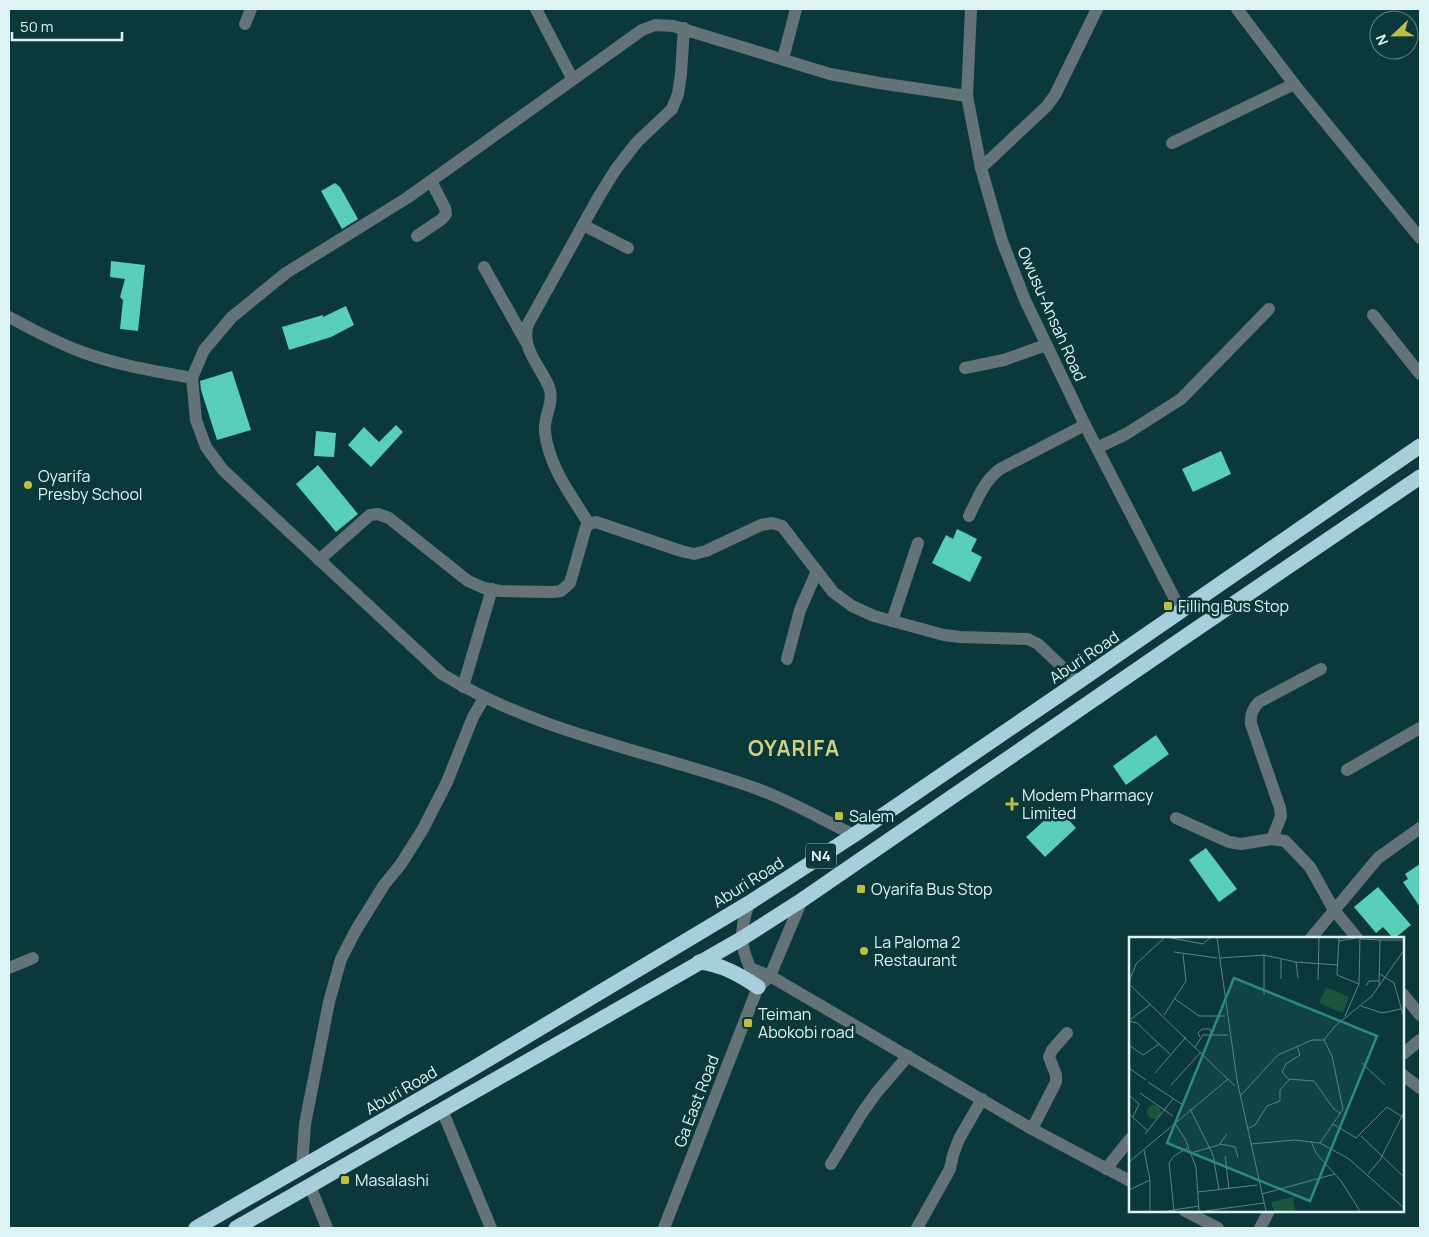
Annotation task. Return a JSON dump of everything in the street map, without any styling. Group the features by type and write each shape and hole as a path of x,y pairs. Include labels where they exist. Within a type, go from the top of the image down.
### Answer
{"highway":[{"name":"Aburi Road","path":"196,1228 749,904 1182,612 1420,446"},
{"name":"N4","path":"236,1228 741,938 802,900 1420,477"},
{"path":"699,962 711,963 722,967 758,986"}],"street":[{"path":"245,24 251,9"},
{"path":"536,9 572,78"},
{"path":"783,59 796,9"},
{"name":"Owusu-Ansah Road","path":"971,9 967,96 981,168 1002,241 1025,300 1085,425 1182,612"},
{"path":"981,168 1047,106 1055,95 1097,9"},
{"path":"1237,9 1294,84 1420,238"},
{"path":"854,835 756,788 553,726 484,698 442,674 222,470 206,447 196,420 192,378 204,350 232,317 286,273 407,198 572,78 642,30 655,25 684,28 830,74 967,96"},
{"path":"526,342 525,333 528,324 616,169 637,142 672,109 678,94 684,28"},
{"path":"1172,143 1294,84"},
{"path":"417,236 442,220 446,214 445,208 431,181"},
{"path":"583,225 628,248"},
{"path":"484,267 550,388 552,399 544,429 549,453 556,472 589,524"},
{"path":"1097,448 1126,434 1181,399 1269,309"},
{"path":"1373,315 1420,374"},
{"path":"9,317 52,340 84,353 132,366 192,378"},
{"path":"965,368 1004,360 1046,344"},
{"path":"969,516 984,484 992,475 1085,425"},
{"path":"319,560 370,515 378,514 389,518 468,581 492,590 552,592 565,588 570,583 586,527 589,524 596,522 694,554 706,551 760,525 772,523 782,526 834,592 852,606 874,616 944,635 1028,639 1038,644 1078,682"},
{"path":"892,620 918,543"},
{"path":"787,659 800,610 817,570"},
{"path":"463,687 492,590"},
{"path":"1272,839 1281,816 1280,808 1251,724 1250,716 1259,702 1321,669"},
{"path":"302,1167 305,1124 329,1002 341,959 356,930 384,885 401,864 423,828 446,782 473,717 484,698"},
{"path":"1347,770 1420,728"},
{"path":"1176,818 1229,842 1241,844 1272,839 1284,841 1310,867 1334,910 1356,937"},
{"path":"1312,937 1378,858 1420,828"},
{"path":"749,904 741,926 741,938 750,968 758,986 770,976 802,900"},
{"path":"9,968 33,958"},
{"path":"750,968 770,976 1032,1129 1129,1180"},
{"name":"Ga East Road","path":"664,1228 758,986"},
{"path":"1404,995 1420,1015"},
{"path":"1032,1129 1056,1082 1056,1075 1049,1057 1052,1050 1066,1034"},
{"path":"1404,1053 1420,1040"},
{"path":"831,1164 862,1113 877,1092 908,1056"},
{"path":"1404,1076 1420,1088"},
{"path":"917,1228 950,1169 952,1155 959,1139 982,1100"},
{"path":"442,1110 489,1228"},
{"path":"1106,1169 1129,1140"},
{"path":"310,1186 327,1228"},
{"path":"1187,1212 1218,1228"},
{"path":"1260,1228 1268,1212"}],"building":[{"path":"335,183 340,187 358,219 342,229 321,191"},
{"path":"111,261 145,265 138,331 120,329 123,300 120,297 125,279 110,277"},
{"path":"346,306 354,325 331,337 289,350 282,327 323,315 323,317"},
{"path":"232,371 251,430 217,440 201,390 200,381"},
{"path":"396,425 403,432 371,467 348,445 364,427 379,442"},
{"path":"316,431 336,433 334,457 314,456"},
{"path":"1221,451 1231,474 1193,492 1182,469"},
{"path":"318,465 358,514 336,532 296,484"},
{"path":"957,529 977,539 971,551 982,557 970,582 932,563 946,535 953,539"},
{"path":"1156,735 1169,754 1126,785 1113,766"},
{"path":"1058,808 1076,828 1045,857 1026,837"},
{"path":"1206,848 1237,889 1219,902 1189,860"},
{"path":"1420,864 1420,907 1403,882 1408,879 1405,874"},
{"path":"1378,887 1411,925 1396,937 1392,937 1383,927 1376,933 1354,907"}],"place":[{"name":"Oyarifa Presby School","path":"28,485"},
{"name":"Filling Bus Stop","path":"1168,606"},
{"name":"Modem Pharmacy Limited","path":"1012,804"},
{"name":"Salem","path":"839,816"},
{"name":"Oyarifa Bus Stop","path":"861,889"},
{"name":"La Paloma 2 Restaurant","path":"864,951"},
{"name":"Teiman Abokobi road","path":"748,1023"},
{"name":"Masalashi","path":"345,1180"}],"district":[{"name":"OYARIFA","path":"794,749"}]}
